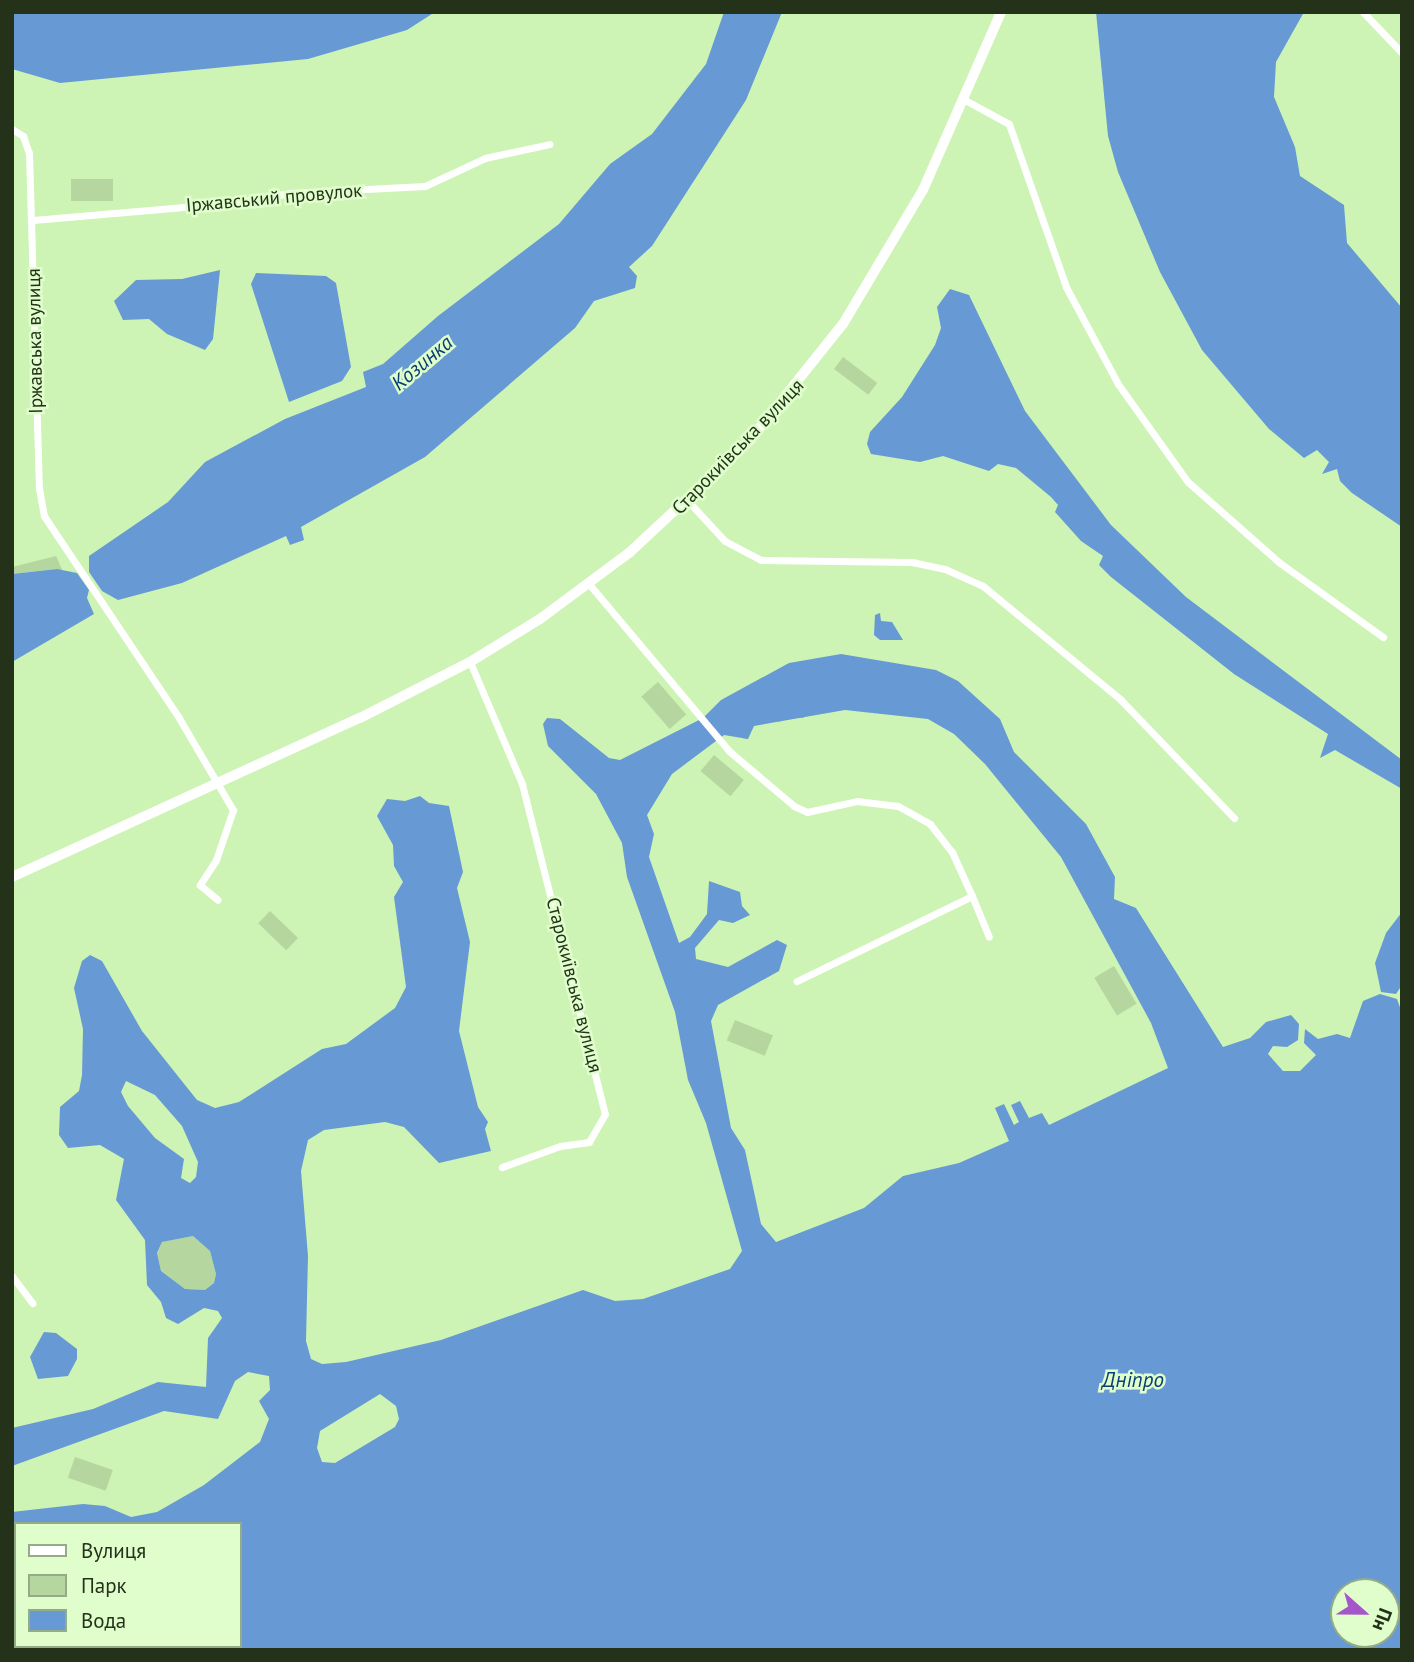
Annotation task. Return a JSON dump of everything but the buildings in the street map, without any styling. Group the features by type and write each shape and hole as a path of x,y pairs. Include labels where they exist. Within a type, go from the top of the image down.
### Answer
{"street":[{"name":"Старокиївська вулиця","path":"12,877 470,662 589,584 687,500 771,416 844,324 914,207 965,100 1001,12"},
{"path":"1363,12 1402,53"},
{"path":"965,100 1009,124 1044,233 1066,287 1118,384 1188,482 1280,563 1383,637"},
{"name":"Іржавська вулиця","path":"12,128 23,136 29,153 39,488 44,516 104,603 233,810 216,860 200,885 218,901"},
{"name":"Іржавський провулок","path":"33,220 233,203 290,193 425,187 485,158 550,144"},
{"path":"687,500 725,541 761,560 912,562 945,569 983,586 1107,686 1234,818"},
{"path":"589,584 729,751 803,811 863,801 916,814 949,846 989,937"},
{"name":"Старокиївська вулиця","path":"470,662 522,784 605,1114 589,1142 560,1146 502,1167"},
{"path":"797,981 972,896"},
{"path":"12,1276 32,1303"}],"green space":[{"path":"71,179 113,179 113,201 71,201"},
{"path":"843,357 877,383 868,395 834,369"},
{"path":"56,556 64,574 57,569 12,574 12,567"},
{"path":"658,682 686,714 670,729 641,696"},
{"path":"714,755 744,780 730,796 701,771"},
{"path":"270,911 298,938 286,950 258,923"},
{"path":"1114,966 1137,1004 1117,1016 1094,978"},
{"path":"735,1020 773,1035 765,1056 727,1040"},
{"path":"193,1236 210,1251 216,1274 214,1283 205,1290 185,1289 161,1271 157,1254 162,1242"},
{"path":"75,1457 113,1470 106,1491 68,1478"}],"water":[{"path":"12,12 435,12 407,30 308,59 60,83 12,69"},
{"name":"Козинка","path":"724,12 782,12 746,100 652,246 629,267 637,276 635,288 594,301 575,328 425,457 301,527 304,540 290,545 286,536 182,583 118,600 102,591 89,572 89,556 168,502 205,462 285,419 366,387 363,372 383,364 438,316 559,224 610,164 652,134 706,64"},
{"path":"1096,12 1304,12 1276,62 1274,97 1295,147 1300,176 1344,205 1347,243 1402,308 1402,527 1352,493 1340,481 1337,469 1322,474 1329,462 1317,450 1304,458 1269,429 1202,350 1160,272 1118,172 1108,136"},
{"path":"220,270 213,339 205,350 167,334 149,319 123,320 114,301 136,280 182,279"},
{"path":"256,273 326,276 336,283 351,367 342,381 289,402 251,284"},
{"path":"950,289 969,295 1025,411 1111,525 1186,597 1402,760 1402,789 1335,750 1320,758 1328,734 1234,674 1111,577 1099,565 1103,556 1081,541 1055,512 1058,505 1051,497 1016,468 998,464 989,471 943,456 920,462 871,454 867,444 870,432 902,397 935,345 941,328 937,307"},
{"path":"57,569 77,573 89,590 87,598 94,614 12,662 12,574"},
{"path":"880,613 881,621 892,622 903,640 880,640 874,635 875,615"},
{"name":"Дніпро","path":"841,654 936,670 958,681 1000,719 1014,752 1086,824 1115,877 1114,899 1136,908 1223,1047 1250,1038 1266,1022 1291,1015 1299,1024 1298,1040 1287,1047 1273,1046 1268,1054 1283,1071 1300,1071 1316,1055 1304,1043 1305,1029 1318,1039 1337,1034 1350,1038 1363,1001 1380,994 1397,999 1402,1013 1402,1650 12,1650 12,1512 83,1504 105,1506 131,1517 157,1512 204,1485 260,1442 269,1419 259,1401 270,1390 269,1376 248,1372 235,1381 218,1419 164,1411 12,1466 12,1428 93,1409 158,1382 206,1387 208,1338 222,1318 218,1311 204,1308 178,1324 166,1318 161,1302 147,1285 145,1240 116,1200 124,1159 100,1145 68,1148 59,1135 60,1107 79,1091 82,1075 83,1029 74,988 82,961 90,955 102,961 142,1031 197,1100 215,1108 239,1102 322,1049 346,1044 395,1008 406,987 394,897 403,882 394,866 393,845 377,816 387,799 405,801 420,796 429,803 449,806 463,872 457,888 470,942 459,1031 478,1107 488,1122 485,1129 491,1151 439,1163 404,1127 385,1122 324,1130 308,1140 301,1171 308,1256 306,1341 311,1359 322,1364 346,1362 441,1340 583,1290 615,1301 643,1299 730,1269 742,1251 706,1123 688,1080 675,1012 627,877 622,843 596,794 548,746 543,724 547,718 560,719 609,758 620,760 703,718 721,700 789,663","holes":["845,710 928,719 954,734 985,764 1061,857 1151,1023 1168,1068 1049,1125 1042,1113 1029,1118 1020,1101 1011,1105 1019,1122 1014,1125 1004,1104 995,1108 1009,1141 959,1163 903,1176 864,1208 776,1242 761,1224 745,1150 731,1128 711,1021 718,1005 779,971 787,945 777,940 728,967 696,959 695,948 719,920 733,923 750,915 742,906 740,892 709,881 707,914 690,937 679,943 649,857 654,834 647,815 672,774 724,735 748,739 754,726","126,1081 155,1095 182,1126 198,1162 196,1177 190,1183 181,1178 184,1159 155,1138 128,1106 121,1092","193,1236 210,1251 216,1274 214,1283 205,1290 185,1289 161,1271 157,1253 162,1242","380,1394 396,1406 399,1419 395,1427 335,1463 322,1462 317,1448 320,1431"]},
{"path":"1402,912 1402,985 1396,994 1381,992 1375,963 1386,933"},
{"path":"44,1332 56,1333 77,1349 77,1359 68,1376 38,1379 30,1357"}]}
